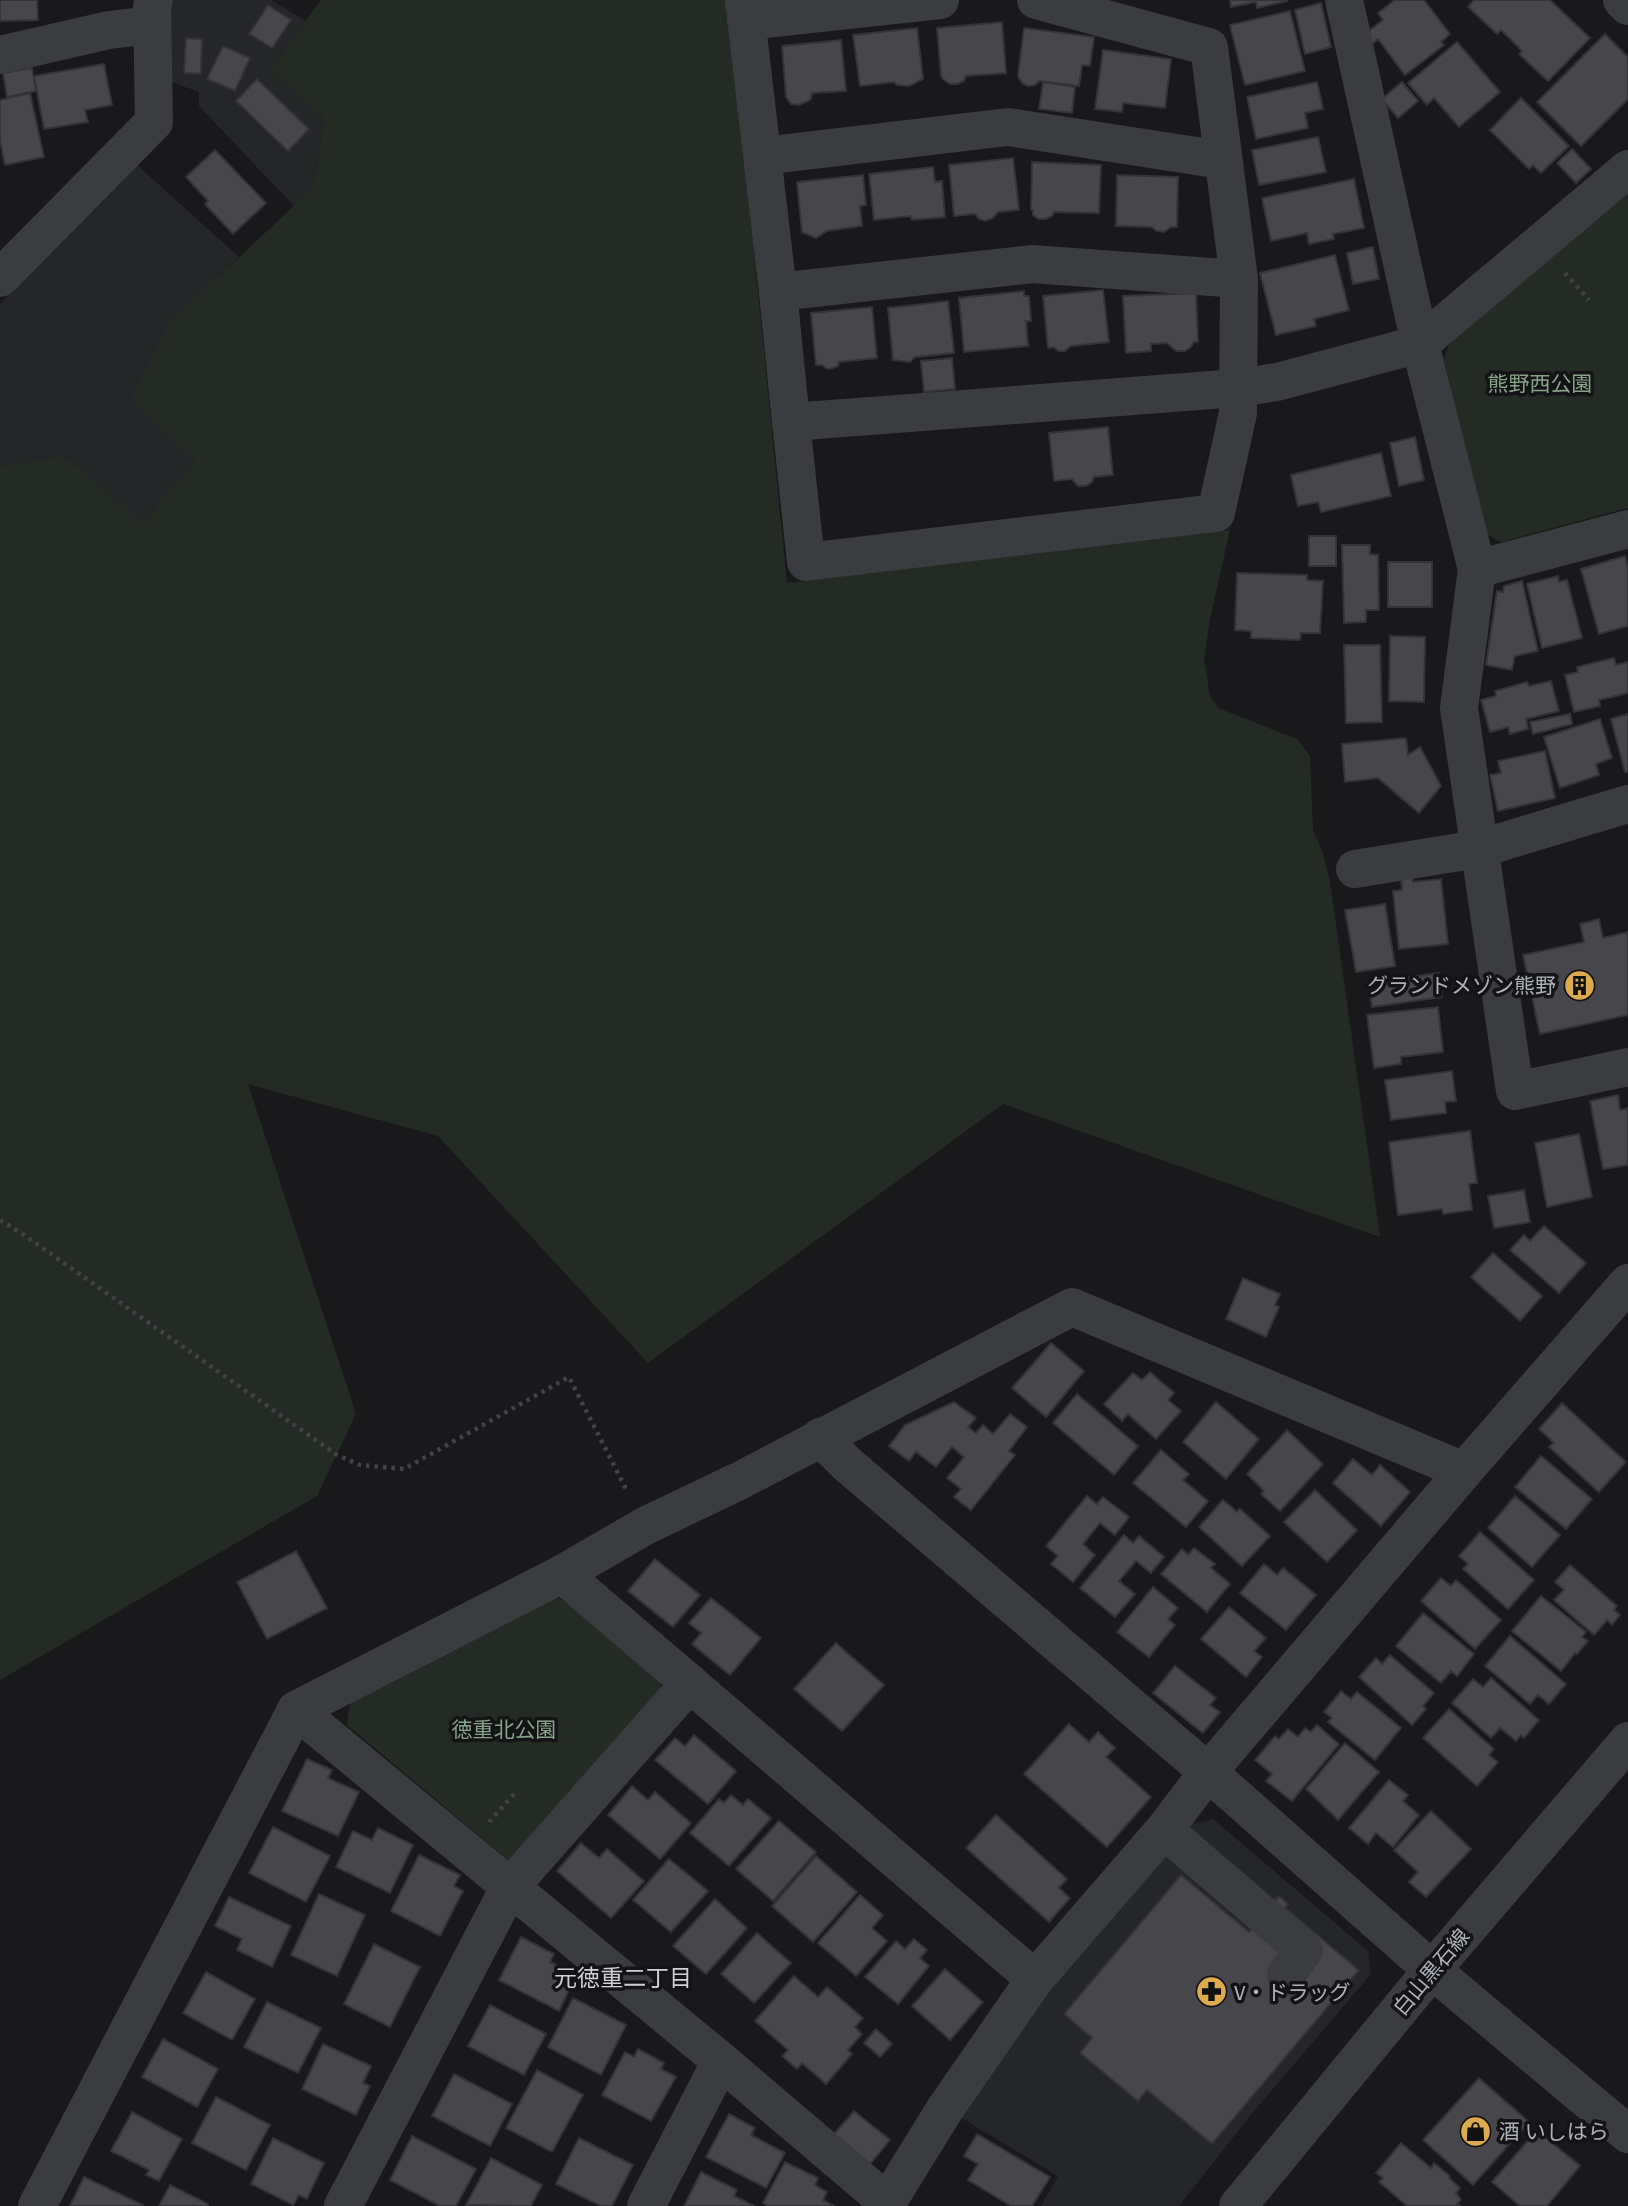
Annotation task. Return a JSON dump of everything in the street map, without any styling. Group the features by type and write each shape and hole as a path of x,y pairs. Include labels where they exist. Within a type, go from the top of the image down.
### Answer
{"street":[{"path":"940,0 745,11 806,562 1216,513 1238,413 1239,279 1209,47 1036,0"},
{"path":"1343,0 1420,344 1477,569 1459,708 1515,1091 1628,1067"},
{"path":"1622,0 1628,6"},
{"path":"0,55 110,30 153,13 154,122 0,278"},
{"path":"763,156 1008,127 1222,160"},
{"path":"791,422 1238,388 1278,382 1420,344 1628,169"},
{"path":"778,292 1032,264 1239,279"},
{"path":"1477,569 1628,529"},
{"path":"1355,869 1478,849 1628,804"},
{"path":"296,1710 722,2061 886,2204 945,2109 1035,1979 1175,1839 1208,1772 1628,1283"},
{"path":"37,2206 296,1710 562,1574 645,1526 1072,1307 1464,1471"},
{"path":"820,1437 857,1474 1208,1772 1432,1970 1628,2134"},
{"path":"562,1574 1035,1979"},
{"path":"343,2206 509,1888 690,1684"},
{"name":"白山黒石線","path":"1238,2206 1432,1970 1628,1741"},
{"path":"1175,1839 1304,1950 1286,1974"},
{"path":"646,2206 722,2061"}],"path":[{"path":"1558,265 1589,300"},
{"path":"0,1220 337,1455 360,1465 404,1469 569,1377 645,1526"},
{"path":"489,1823 515,1793"}],"shaded area":[{"path":"174,0 271,0 306,21 270,70 324,119 313,188 294,206 199,106 199,92 171,82 169,13"},
{"path":"137,165 239,257 175,318 195,459 143,525 64,456 0,466 0,304"},
{"path":"1213,1819 1368,1951 1371,1974 1250,2116 1179,2206 1041,2206 1058,2176 955,2114 1026,2014 1188,1825"}],"green space":[{"path":"321,0 729,0 787,583 1230,530 1204,659 1210,696 1218,708 1297,739 1310,756 1313,830 1323,853 1330,882 1380,1237 1003,1104 648,1363 438,1136 248,1084 356,1414 317,1496 0,1680 0,466 64,456 143,524 195,459 131,399 170,322 313,188 324,119 270,70"},
{"name":"熊野西公園","path":"1628,194 1628,508 1501,542 1482,532 1444,358 1449,345 1551,256"},
{"name":"徳重北公園","path":"546,1597 567,1601 661,1684 660,1701 518,1860 508,1860 347,1725 350,1700"}],"building":[{"path":"0,0 37,0 38,20 0,21"},
{"path":"1230,0 1287,1 1257,8 1256,2 1231,7"},
{"path":"1395,0 1424,0 1450,34 1441,42 1444,45 1405,75 1378,39 1372,44 1365,34 1383,20 1378,13"},
{"path":"1474,0 1550,0 1590,38 1548,81 1519,54 1522,51 1501,30 1497,34 1468,7"},
{"path":"1321,3 1331,47 1305,54 1295,10"},
{"path":"268,5 291,20 272,48 249,34"},
{"path":"1290,11 1305,71 1245,85 1230,25"},
{"path":"1002,22 1006,73 966,76 964,81 958,84 950,84 943,79 937,28"},
{"path":"917,28 923,79 909,86 897,85 894,82 860,86 853,35"},
{"path":"1024,28 1094,37 1090,66 1082,65 1079,86 1039,81 1028,86 1022,83 1018,76"},
{"path":"1605,34 1628,57 1628,99 1581,146 1537,102"},
{"path":"186,38 202,39 201,74 184,73"},
{"path":"841,40 846,91 812,93 811,99 806,102 791,104 786,97 782,46"},
{"path":"1457,42 1500,92 1459,127 1434,98 1427,105 1408,83"},
{"path":"223,46 250,58 235,91 207,79"},
{"path":"1103,50 1171,59 1165,108 1123,103 1122,112 1095,109"},
{"path":"104,64 112,105 85,110 88,122 44,129 34,76"},
{"path":"32,68 36,91 7,97 3,73"},
{"path":"257,79 309,129 288,151 236,101"},
{"path":"1043,82 1075,87 1072,113 1039,109"},
{"path":"1317,82 1323,109 1305,113 1308,128 1256,139 1247,97"},
{"path":"1402,82 1418,101 1398,118 1382,99"},
{"path":"30,93 44,157 5,165 0,141 0,100"},
{"path":"1521,98 1569,146 1541,173 1533,165 1529,169 1490,130"},
{"path":"1318,137 1326,172 1259,185 1252,150"},
{"path":"1572,149 1591,169 1576,183 1557,163"},
{"path":"215,150 266,203 233,234 205,204 208,201 186,177"},
{"path":"1013,158 1019,210 998,212 985,221 975,214 954,216 949,165"},
{"path":"1032,162 1101,165 1099,213 1054,212 1046,219 1033,215"},
{"path":"933,167 935,182 942,181 945,217 912,220 911,216 874,220 869,174"},
{"path":"863,175 866,205 860,206 862,226 827,231 816,238 802,232 797,182"},
{"path":"1117,175 1178,177 1177,227 1171,227 1164,232 1151,227 1116,226"},
{"path":"1354,179 1364,228 1333,234 1334,239 1309,244 1307,233 1271,241 1262,198"},
{"path":"1373,247 1379,279 1353,284 1347,253"},
{"path":"1335,255 1349,310 1314,319 1316,326 1276,335 1260,273"},
{"path":"1103,290 1109,342 1071,346 1065,351 1048,348 1043,296"},
{"path":"1024,291 1024,296 1029,296 1031,321 1026,321 1028,346 964,352 959,298"},
{"path":"1196,293 1198,342 1194,342 1185,351 1176,351 1167,343 1151,344 1151,351 1126,353 1123,296"},
{"path":"948,301 954,353 915,357 910,362 893,360 888,308"},
{"path":"872,307 877,358 839,362 838,366 827,369 816,365 811,313"},
{"path":"952,358 955,389 924,392 921,361"},
{"path":"1108,427 1113,475 1094,477 1086,486 1078,486 1072,479 1054,481 1049,433"},
{"path":"1415,437 1424,480 1399,486 1390,443"},
{"path":"1381,453 1391,496 1321,512 1318,502 1298,506 1291,475"},
{"path":"1309,536 1336,536 1336,566 1309,566"},
{"path":"1342,545 1370,545 1370,554 1378,555 1379,610 1366,610 1366,622 1344,623"},
{"path":"1625,556 1628,568 1628,626 1599,634 1581,569"},
{"path":"1388,562 1432,562 1432,607 1388,607"},
{"path":"1237,573 1307,575 1307,580 1323,581 1320,633 1301,633 1300,640 1251,638 1251,631 1235,630"},
{"path":"1558,576 1559,582 1567,580 1582,638 1542,648 1527,584"},
{"path":"1522,581 1538,651 1515,656 1512,670 1486,665 1497,591 1503,592 1504,586"},
{"path":"1390,636 1425,637 1424,702 1389,701"},
{"path":"1344,645 1380,645 1382,722 1346,723"},
{"path":"1614,658 1616,665 1628,662 1628,693 1599,700 1600,706 1574,712 1565,675 1578,672 1577,667"},
{"path":"1551,681 1559,711 1526,719 1528,729 1510,734 1508,727 1490,732 1481,700 1496,696 1495,691 1527,682 1529,686"},
{"path":"1570,714 1572,724 1533,734 1530,722"},
{"path":"1628,714 1628,772 1625,772 1611,719"},
{"path":"1600,719 1612,758 1596,764 1599,775 1560,788 1544,737"},
{"path":"1406,738 1408,755 1420,747 1441,786 1419,813 1378,778 1345,782 1342,744"},
{"path":"1545,751 1555,798 1498,811 1490,775 1501,773 1498,761"},
{"path":"1412,876 1413,882 1441,879 1448,944 1399,949 1393,891 1402,890 1401,878"},
{"path":"1385,904 1395,966 1356,972 1345,910"},
{"name":"グランドメゾン熊野","path":"1599,919 1603,938 1628,932 1628,1015 1540,1034 1523,955 1584,942 1580,924"},
{"path":"1439,973 1442,997 1372,1007 1368,983"},
{"path":"1438,1007 1443,1052 1401,1057 1401,1064 1374,1068 1367,1015"},
{"path":"1452,1071 1456,1101 1445,1102 1446,1113 1391,1120 1385,1080"},
{"path":"1618,1095 1620,1110 1628,1108 1628,1165 1603,1169 1590,1101"},
{"path":"1470,1131 1477,1183 1469,1184 1472,1210 1443,1214 1442,1209 1398,1215 1389,1142"},
{"path":"1579,1134 1592,1197 1547,1207 1535,1143"},
{"path":"1524,1190 1530,1222 1494,1228 1488,1196"},
{"path":"1544,1226 1586,1263 1559,1293 1510,1250 1524,1235 1530,1241"},
{"path":"1493,1253 1542,1296 1520,1321 1471,1277"},
{"path":"1243,1278 1280,1294 1275,1305 1279,1307 1266,1337 1226,1319"},
{"path":"1051,1343 1084,1371 1046,1417 1012,1388"},
{"path":"1150,1372 1174,1393 1168,1400 1181,1411 1156,1439 1128,1414 1122,1421 1104,1404 1133,1373 1142,1380"},
{"path":"1077,1394 1138,1446 1114,1475 1053,1423"},
{"path":"954,1402 976,1418 968,1427 976,1433 983,1425 993,1434 1010,1414 1027,1427 1009,1451 1015,1455 971,1510 954,1497 961,1489 947,1478 964,1457 952,1447 936,1467 916,1452 909,1461 889,1446 905,1425"},
{"path":"1216,1402 1259,1439 1226,1479 1183,1442"},
{"path":"1562,1403 1626,1462 1599,1492 1549,1447 1554,1443 1539,1429"},
{"path":"1287,1430 1323,1464 1280,1511 1261,1494 1264,1491 1247,1474"},
{"path":"1161,1450 1189,1474 1183,1480 1208,1501 1186,1527 1133,1483"},
{"path":"1541,1456 1592,1499 1566,1529 1515,1487"},
{"path":"1353,1459 1372,1475 1380,1465 1410,1492 1381,1526 1333,1483"},
{"path":"1315,1490 1357,1530 1327,1562 1284,1522"},
{"path":"1087,1496 1097,1504 1103,1497 1129,1517 1115,1535 1100,1523 1083,1544 1095,1555 1073,1582 1051,1564 1058,1556 1046,1546"},
{"path":"1515,1496 1560,1535 1532,1567 1488,1528"},
{"path":"1223,1500 1237,1512 1240,1509 1270,1536 1242,1566 1199,1527"},
{"path":"1480,1532 1534,1580 1508,1609 1463,1569 1468,1564 1459,1556"},
{"path":"1124,1535 1133,1543 1139,1536 1164,1557 1151,1573 1136,1561 1119,1581 1135,1594 1115,1617 1080,1588"},
{"path":"1194,1548 1215,1564 1211,1568 1230,1584 1207,1612 1161,1574 1182,1549 1188,1555"},
{"path":"296,1551 327,1608 267,1639 237,1582"},
{"path":"655,1559 700,1595 673,1627 628,1591"},
{"path":"1264,1564 1277,1575 1283,1568 1316,1595 1286,1630 1240,1593"},
{"path":"1570,1565 1617,1606 1614,1610 1620,1615 1612,1625 1607,1620 1594,1635 1554,1600 1564,1590 1555,1582"},
{"path":"1441,1578 1451,1586 1456,1580 1501,1620 1475,1649 1421,1601"},
{"path":"1153,1587 1178,1608 1168,1619 1175,1625 1149,1657 1117,1632"},
{"path":"1541,1596 1586,1632 1582,1637 1588,1641 1561,1671 1512,1631"},
{"path":"711,1598 761,1638 730,1675 692,1644 701,1633 689,1623"},
{"path":"1229,1607 1266,1638 1254,1651 1262,1657 1246,1677 1201,1639"},
{"path":"1423,1613 1474,1654 1457,1676 1451,1671 1441,1683 1396,1646"},
{"path":"1510,1636 1566,1684 1549,1704 1538,1695 1530,1704 1485,1666"},
{"path":"836,1643 884,1685 842,1731 794,1689"},
{"path":"1390,1655 1434,1693 1423,1706 1426,1709 1412,1725 1359,1677 1376,1658 1382,1664"},
{"path":"1175,1666 1216,1698 1210,1705 1220,1712 1203,1733 1153,1693"},
{"path":"1491,1678 1539,1720 1524,1738 1521,1735 1516,1741 1500,1728 1491,1738 1452,1703 1473,1679 1483,1687"},
{"path":"1341,1691 1351,1699 1357,1692 1401,1728 1375,1760 1328,1722 1332,1718 1324,1712"},
{"path":"1449,1709 1494,1749 1489,1755 1498,1762 1477,1786 1423,1738"},
{"path":"1069,1724 1089,1742 1098,1732 1115,1748 1106,1757 1151,1797 1107,1847 1024,1774"},
{"path":"1317,1725 1339,1744 1292,1801 1266,1781 1272,1774 1255,1760 1275,1736 1279,1739 1288,1729 1298,1737 1305,1728 1311,1732"},
{"path":"694,1735 736,1771 708,1804 655,1760 675,1738 685,1746"},
{"path":"1345,1743 1379,1772 1338,1820 1306,1789"},
{"path":"307,1759 332,1770 328,1778 359,1792 338,1836 282,1811"},
{"path":"1389,1780 1408,1795 1403,1801 1419,1815 1393,1847 1376,1833 1368,1844 1349,1828"},
{"path":"632,1786 648,1800 655,1792 691,1823 660,1859 608,1815"},
{"path":"731,1795 743,1805 748,1799 771,1818 729,1866 690,1833 719,1799 724,1803"},
{"path":"1431,1811 1471,1849 1426,1897 1409,1882 1418,1872 1394,1850"},
{"path":"996,1815 1067,1879 1059,1888 1070,1898 1049,1922 966,1848"},
{"path":"779,1821 816,1852 773,1901 736,1869"},
{"path":"273,1827 330,1856 306,1902 249,1873"},
{"path":"378,1828 413,1845 390,1893 336,1867 353,1831 372,1840"},
{"path":"581,1843 599,1858 607,1849 644,1881 611,1918 557,1871"},
{"path":"419,1855 460,1875 454,1886 463,1891 440,1936 391,1911"},
{"path":"816,1856 857,1892 813,1942 772,1906"},
{"path":"669,1859 708,1891 671,1932 633,1900"},
{"name":"V・ドラッグ","path":"1181,1875 1249,1932 1279,1896 1288,1904 1285,1908 1359,1970 1212,2144 1147,2090 1138,2101 1080,2053 1092,2038 1064,2014"},
{"path":"319,1894 365,1915 337,1976 291,1955"},
{"path":"860,1895 883,1915 872,1928 887,1941 856,1976 818,1943"},
{"path":"229,1897 291,1926 272,1967 237,1950 242,1939 215,1926"},
{"path":"715,1899 747,1928 706,1974 673,1946"},
{"path":"757,1933 791,1963 754,2003 721,1974"},
{"path":"521,1937 554,1954 550,1962 576,1975 559,2011 499,1980"},
{"path":"914,1939 927,1950 920,1958 929,1966 898,2004 865,1977 896,1941 905,1949"},
{"path":"374,1944 420,1967 390,2027 344,2004"},
{"path":"945,1969 983,2002 950,2040 912,2006"},
{"path":"206,1972 255,1999 232,2040 183,2013"},
{"path":"794,1976 818,1997 827,1987 863,2018 855,2027 862,2034 848,2050 852,2054 826,2084 802,2063 797,2069 782,2056 788,2050 755,2021"},
{"path":"573,1998 626,2025 601,2075 548,2047"},
{"path":"267,2002 321,2028 298,2073 244,2047"},
{"path":"490,2005 546,2034 524,2075 468,2046"},
{"path":"876,2029 892,2044 880,2057 864,2043"},
{"path":"163,2039 218,2069 197,2107 142,2077"},
{"path":"323,2044 371,2066 363,2083 370,2086 356,2115 302,2089"},
{"path":"638,2049 664,2063 661,2069 676,2077 651,2121 602,2095 625,2052 634,2057"},
{"path":"537,2070 583,2095 552,2152 506,2128"},
{"path":"454,2074 512,2104 490,2146 432,2116"},
{"name":"酒 いしはら","path":"1479,2078 1529,2122 1473,2185 1423,2140"},
{"path":"216,2097 270,2125 246,2170 192,2143"},
{"path":"854,2111 890,2140 870,2164 834,2134"},
{"path":"132,2112 182,2139 159,2181 146,2175 149,2170 111,2151"},
{"path":"729,2114 755,2128 751,2135 785,2153 766,2188 706,2157"},
{"path":"1537,2130 1580,2166 1547,2206 1520,2206 1492,2182"},
{"path":"977,2134 1050,2177 1032,2206 1011,2206 968,2180 978,2164 964,2156"},
{"path":"412,2136 476,2169 456,2206 440,2206 390,2180"},
{"path":"273,2138 324,2163 307,2199 299,2195 293,2205 251,2184"},
{"path":"579,2138 633,2165 612,2206 601,2206 556,2184"},
{"path":"1401,2143 1431,2168 1434,2163 1450,2176 1460,2188 1456,2193 1461,2200 1457,2204 1460,2206 1407,2206 1379,2182 1383,2178 1376,2173"},
{"path":"491,2158 542,2185 531,2206 466,2205"},
{"path":"785,2162 818,2178 815,2185 827,2192 823,2200 834,2206 768,2206 763,2203"},
{"path":"701,2172 737,2190 734,2196 754,2206 684,2206"},
{"path":"84,2177 143,2205 70,2206"},
{"path":"170,2185 208,2204 208,2206 159,2206"}],"place":[{"name":"グランドメゾン熊野","path":"1579,985"},
{"name":"V・ドラッグ","path":"1211,1992"},
{"name":"酒 いしはら","path":"1476,2131"}],"district":[{"name":"元徳重二丁目","path":"623,1977"}]}
